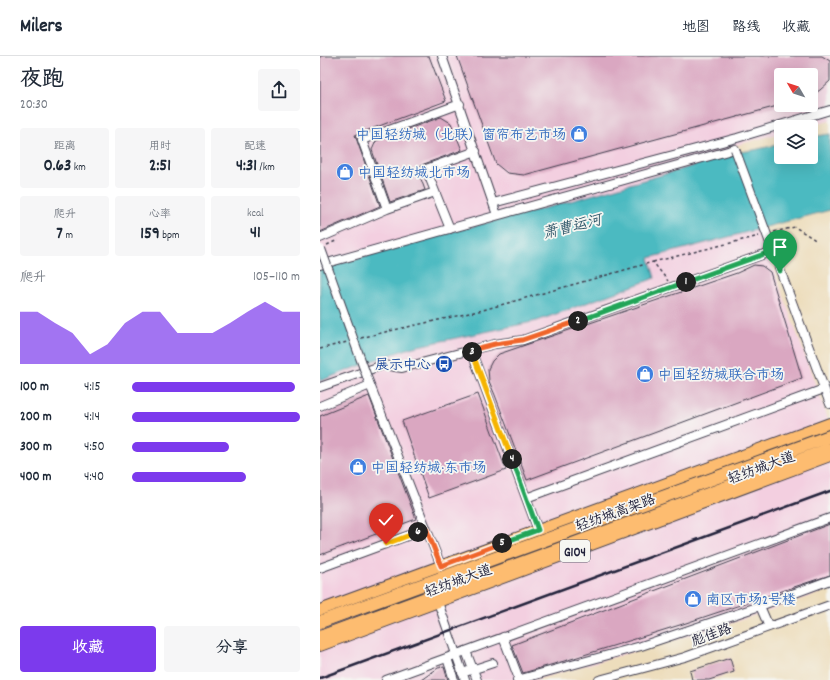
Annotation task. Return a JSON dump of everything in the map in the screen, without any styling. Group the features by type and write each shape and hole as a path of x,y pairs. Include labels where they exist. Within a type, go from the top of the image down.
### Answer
{"highway":[{"name":"轻纺城高架路","path":"320,622 830,436"},
{"name":"轻纺城高架路","path":"320,637 830,449"}],"main road":[{"name":"轻纺城大道","path":"320,610 830,423"},
{"name":"轻纺城大道","path":"320,646 830,456"}],"street":[{"path":"442,56 460,104 497,215"},
{"path":"387,209 362,140 460,104"},
{"path":"493,204 737,138 830,110"},
{"path":"320,265 735,149 827,392 830,404"},
{"path":"450,229 426,169 476,151"},
{"path":"615,170 619,181"},
{"path":"320,238 387,209 435,192"},
{"path":"321,248 370,385 441,566"},
{"path":"320,387 382,365 402,368 495,344 522,340 773,251"},
{"path":"471,350 538,530"},
{"path":"320,406 370,385"},
{"path":"526,498 827,392"},
{"path":"386,680 402,677 447,658 830,518"},
{"path":"320,568 426,528"},
{"path":"503,638 518,680 640,646 760,606 830,580"},
{"path":"438,602 463,677 473,670 493,663"},
{"name":"彪佳路","path":"599,680 685,657 830,605"},
{"path":"760,606 769,627"},
{"path":"466,651 477,680"},
{"path":"447,658 454,680"}],"path":[{"path":"773,232 795,227 818,241"},
{"path":"356,340 483,310 653,262 765,234"},
{"path":"653,262 674,287"},
{"path":"320,349 349,341"}],"shaded area":[{"path":"320,56 830,56 830,121 818,124 818,120 774,120 774,135 729,147 830,424 830,589 729,624 534,680 320,680"}],"water":[{"name":"萧曹运河","path":"830,134 830,210 649,258 655,278 537,321 413,347 320,381 320,269 426,238 553,206 686,168 728,154 774,146 774,164 818,164 818,136"}],"building":[{"name":"中国轻纺城北市场","path":"320,56 429,56 446,101 355,135 380,206 320,232"},
{"name":"中国轻纺城（北联）窗帘布艺市场","path":"457,56 822,56 830,61 830,81 818,91 818,68 774,68 774,107 524,175 507,173 496,164"},
{"path":"441,117 451,123 462,150 417,168 425,190 390,202 372,150 376,141"},
{"name":"中国轻纺城联合市场","path":"754,265 762,266 770,272 802,378 527,480 489,381 488,369 492,361 499,354 737,273"},
{"path":"478,394 506,470 429,498 402,421"},
{"name":"中国轻纺城·东市场","path":"369,396 416,519 320,555 320,416"},
{"name":"南区市场2号楼","path":"830,524 830,575 683,624 523,673 512,645"},
{"path":"730,658 734,672 709,680 692,680 690,671"},
{"path":"444,667 448,680 421,680 438,668"}],"railway":[{"path":"320,678 830,491"}],"place":[{"name":"中国轻纺城（北联）窗帘布艺市场","path":"579,134"},
{"name":"中国轻纺城北市场","path":"345,172"},
{"name":"展示中心","path":"444,364"},
{"name":"中国轻纺城联合市场","path":"645,374"},
{"name":"中国轻纺城·东市场","path":"358,467"},
{"name":"南区市场2号楼","path":"693,599"}],"route":[{"path":"386,544 426,528 441,566 538,530 471,350 495,344 522,340 773,251 780,271"}]}
